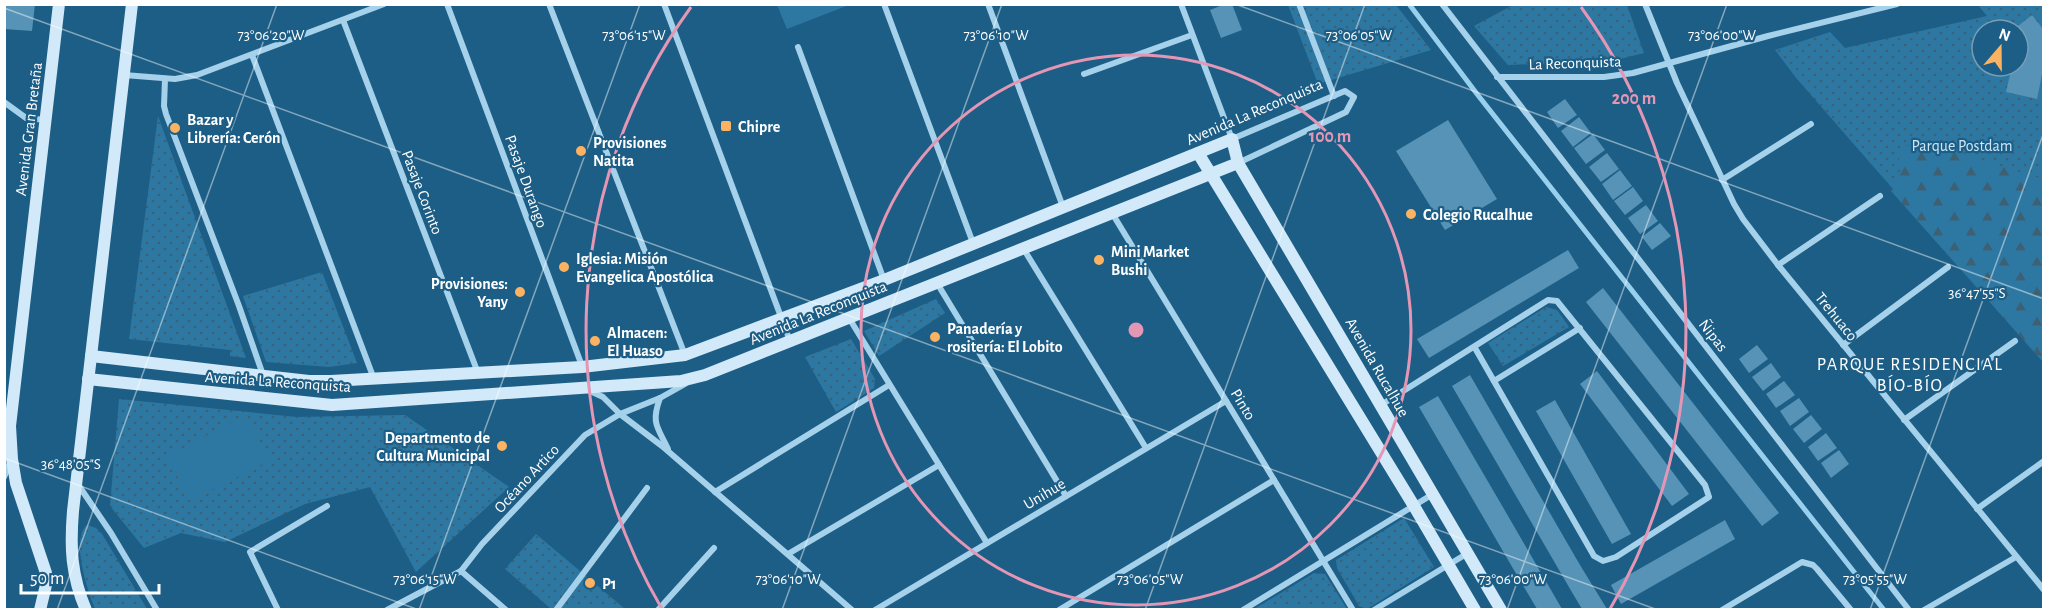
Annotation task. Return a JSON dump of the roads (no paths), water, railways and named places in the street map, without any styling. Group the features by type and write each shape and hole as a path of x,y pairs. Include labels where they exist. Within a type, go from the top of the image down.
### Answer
{"street":[{"name":"Avenida Gran Bretaña","path":"40,609 45,591 45,573 16,483 12,459 11,413 59,4"},
{"path":"86,609 71,558 71,537 132,4"},
{"path":"124,75 165,79 197,75 384,4"},
{"name":"Pasaje Durango","path":"447,4 582,367"},
{"path":"549,4 685,355"},
{"path":"664,4 790,341"},
{"path":"884,4 973,243"},
{"path":"988,4 1063,207"},
{"path":"1180,4 1232,139"},
{"path":"1299,4 1334,96"},
{"name":"Ñipas","path":"1442,4 1909,609"},
{"name":"Trehuaco","path":"1646,4 1668,63 1722,180 1743,219 2016,557 2041,582 2043,590"},
{"name":"La Reconquista","path":"1497,76 1604,77 1633,73 1897,4"},
{"name":"Pasaje Corinto","path":"343,20 478,374"},
{"path":"1084,74 1192,35"},
{"path":"798,47 884,280"},
{"path":"252,55 374,380"},
{"path":"165,79 166,114 263,376"},
{"name":"Avenida La Reconquista","path":"88,379 332,405 681,381 790,341 1239,163 1346,112 1354,97 1345,91 884,280 685,355 582,367 374,380 309,381 91,356"},
{"path":"4,102 26,118 46,120"},
{"path":"1722,180 1811,124"},
{"name":"Avenida Rucalhue","path":"1232,139 1239,163 1502,609"},
{"path":"1198,153 1475,609"},
{"path":"1778,265 1880,196"},
{"name":"Pinto","path":"1112,213 1353,609"},
{"path":"1023,248 1146,448"},
{"path":"1843,345 1948,267"},
{"path":"937,282 1066,496"},
{"path":"1381,405 1548,300 1557,301 1705,484 1709,497 1616,557 1603,561 1594,556 1475,348"},
{"path":"848,318 987,543"},
{"path":"1494,381 1580,328"},
{"path":"1904,420 2015,341"},
{"name":"Océano Artico","path":"387,609 461,572 482,544 585,435 620,414 660,398 694,378"},
{"path":"715,492 890,385"},
{"path":"581,388 603,397 620,414 671,454 852,609"},
{"path":"660,398 654,415 671,454"},
{"name":"Unihue","path":"875,609 1227,401"},
{"path":"4,477 12,459"},
{"path":"1977,509 2043,461"},
{"path":"788,554 939,465"},
{"path":"1059,609 1274,480"},
{"path":"76,482 111,533 157,609"},
{"path":"556,609 647,488"},
{"path":"1243,609 1433,494"},
{"path":"278,609 250,552 327,506"},
{"path":"658,609 714,548"},
{"path":"1374,609 1468,553"},
{"path":"1924,609 2016,557"},
{"path":"1722,609 1797,564 1808,563 1817,568 1851,609"},
{"path":"461,572 506,609"}],"waterway":[{"path":"1409,4 1477,94 1884,610"}],"place":[{"name":"Chipre","path":"726,126"},
{"name":"Bazar y Librería: Cerón","path":"175,128"},
{"name":"Provisiones Natita","path":"581,151"},
{"name":"Colegio Rucalhue","path":"1411,214"},
{"name":"Mini Market Bushi","path":"1099,260"},
{"name":"Iglesia: Misión Evangelica Apostólica","path":"564,267"},
{"name":"Provisiones: Yany","path":"520,292"},
{"name":"Panadería y rositería: El Lobito","path":"935,337"},
{"name":"Almacen: El Huaso","path":"595,341"},
{"name":"Departmento de Cultura Municipal","path":"502,446"},
{"name":"P1","path":"590,583"}],"district":[{"name":"PARQUE RESIDENCIAL BÍO-BÍO","path":"1910,374"}],"park label":[{"name":"Parque Postdam","path":"1962,145"}]}
